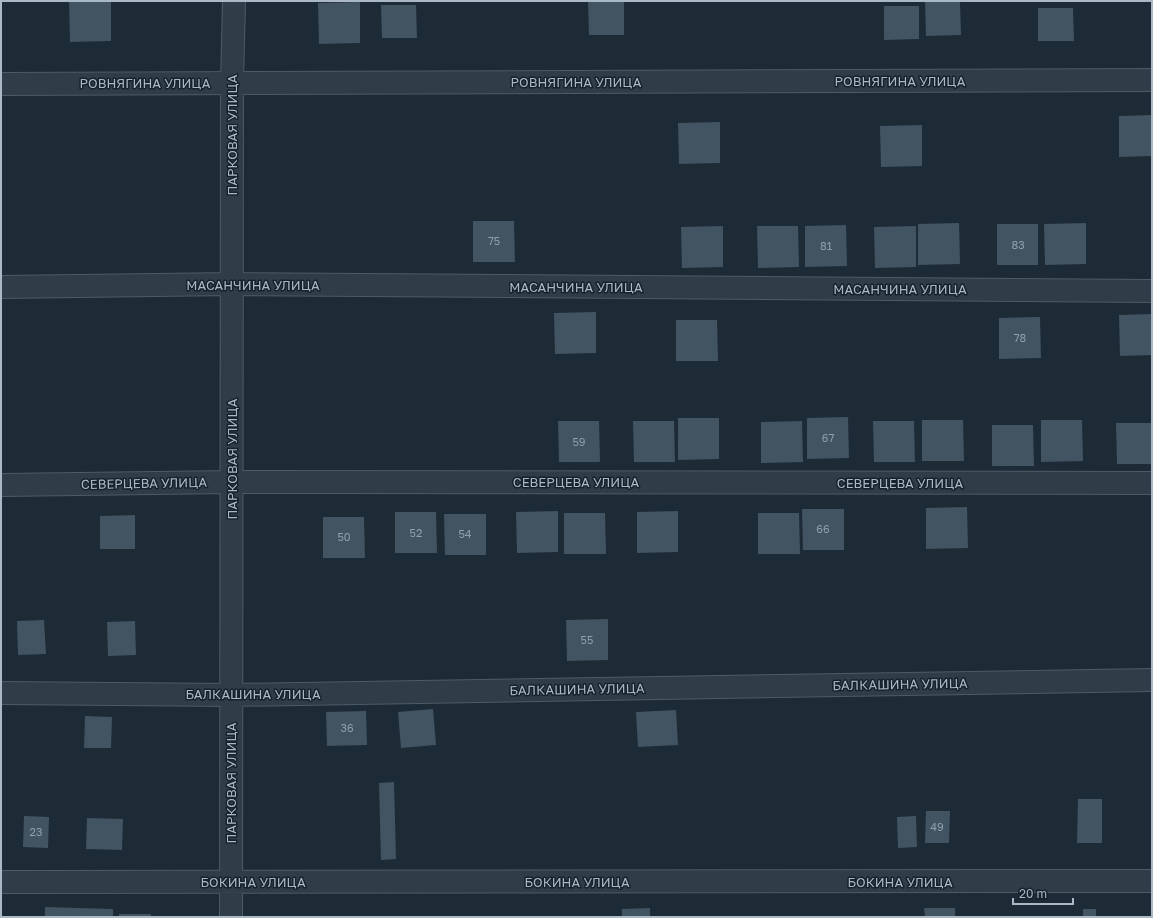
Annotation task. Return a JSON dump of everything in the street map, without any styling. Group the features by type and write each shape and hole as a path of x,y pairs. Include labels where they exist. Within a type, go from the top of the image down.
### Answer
{"street":[{"name":"ПАРКОВАЯ УЛИЦА","path":"231,917 232,83 234,1"},
{"name":"РОВНЯГИНА УЛИЦА","path":"1,84 1152,80"},
{"name":"МАСАНЧИНА УЛИЦА","path":"1,287 232,284 1152,291"},
{"name":"СЕВЕРЦЕВА УЛИЦА","path":"1,485 232,482 1152,483"},
{"name":"БАЛКАШИНА УЛИЦА","path":"1,693 232,695 1152,680"},
{"name":"БОКИНА УЛИЦА","path":"1,882 1152,881"}],"building":[{"path":"69,1 111,1 111,41 70,42"},
{"path":"360,2 360,43 319,44 318,3"},
{"path":"588,2 624,2 624,35 589,35"},
{"path":"925,2 960,2 961,35 926,36"},
{"path":"381,5 416,5 417,38 382,38"},
{"path":"884,6 919,6 919,39 884,40"},
{"path":"1038,8 1073,8 1074,41 1038,41"},
{"path":"1152,115 1152,156 1119,157 1119,116"},
{"path":"720,122 720,163 679,164 678,123"},
{"path":"922,125 922,166 881,167 880,126"},
{"path":"473,221 514,221 515,262 473,262"},
{"path":"959,223 960,264 918,265 918,224"},
{"path":"1086,223 1086,264 1045,265 1044,224"},
{"path":"997,224 1038,224 1038,265 997,265"},
{"path":"846,225 847,266 805,267 805,226"},
{"path":"723,226 723,267 682,268 681,227"},
{"path":"757,226 798,226 799,267 758,268"},
{"path":"916,226 916,267 875,268 874,227"},
{"path":"596,312 596,353 555,354 554,313"},
{"path":"1152,314 1152,355 1120,356 1119,315"},
{"path":"1040,317 1041,358 999,359 999,318"},
{"path":"676,320 717,320 718,361 676,361"},
{"path":"848,417 849,458 807,459 807,418"},
{"path":"678,418 719,418 719,459 678,460"},
{"path":"922,420 963,420 964,461 922,461"},
{"path":"1041,420 1082,420 1083,461 1041,462"},
{"path":"558,421 599,421 600,462 559,462"},
{"path":"633,421 674,421 675,462 634,462"},
{"path":"802,421 803,462 761,463 761,422"},
{"path":"873,421 914,421 915,462 874,462"},
{"path":"1116,423 1152,423 1152,464 1117,464"},
{"path":"992,425 1033,425 1034,466 992,466"},
{"path":"967,507 968,548 926,549 926,508"},
{"path":"802,509 844,509 844,550 803,550"},
{"path":"558,511 558,552 517,553 516,512"},
{"path":"678,511 678,552 637,553 637,512"},
{"path":"395,512 436,512 437,553 395,553"},
{"path":"564,513 605,513 606,554 564,554"},
{"path":"758,513 799,513 800,554 758,554"},
{"path":"444,514 486,514 486,555 445,555"},
{"path":"135,515 135,549 100,549 100,516"},
{"path":"323,517 364,517 365,558 323,558"},
{"path":"608,619 608,660 567,661 566,620"},
{"path":"44,620 46,654 18,655 17,621"},
{"path":"135,621 136,655 108,656 107,622"},
{"path":"433,709 436,745 401,748 398,712"},
{"path":"676,710 678,745 638,747 636,712"},
{"path":"366,711 367,745 327,746 326,712"},
{"path":"85,716 112,717 111,748 84,748"},
{"path":"394,782 396,859 381,860 379,783"},
{"path":"1078,799 1102,799 1102,843 1077,843"},
{"path":"926,811 950,811 949,843 925,843"},
{"path":"24,816 49,817 48,848 23,847"},
{"path":"916,816 917,847 898,848 897,817"},
{"path":"87,818 123,819 122,850 86,849"},
{"path":"45,907 113,909 113,917 45,917"},
{"path":"650,908 650,917 622,917 622,909"},
{"path":"924,908 955,908 955,917 925,917"},
{"path":"1083,909 1096,909 1096,917 1083,917"},
{"path":"119,914 151,914 151,917 119,917"}]}
